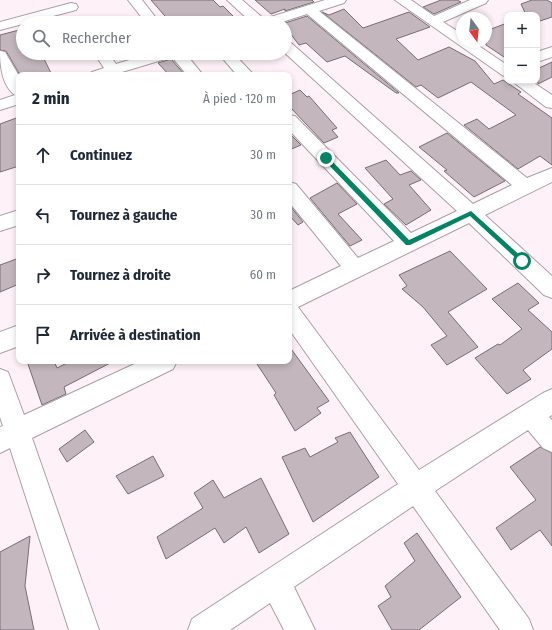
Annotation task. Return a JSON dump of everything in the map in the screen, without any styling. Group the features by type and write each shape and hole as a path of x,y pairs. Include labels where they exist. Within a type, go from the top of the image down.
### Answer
{"street":[{"path":"135,0 148,16"},
{"path":"234,0 252,16"},
{"path":"287,16 339,0"},
{"path":"402,0 456,37"},
{"path":"433,21 481,0"},
{"path":"40,16 72,8"},
{"path":"309,9 525,186"},
{"path":"0,26 16,22"},
{"path":"472,48 504,70"},
{"path":"292,51 471,213 552,289"},
{"path":"540,57 552,51"},
{"path":"0,56 16,85"},
{"path":"106,60 113,72"},
{"path":"117,72 150,60"},
{"path":"183,60 193,72"},
{"path":"232,60 243,72"},
{"path":"524,84 552,103"},
{"path":"0,105 16,100"},
{"path":"292,123 408,244"},
{"path":"292,300 525,186 550,177"},
{"path":"292,193 355,270"},
{"path":"0,224 16,218"},
{"path":"292,315 417,487 518,630"},
{"path":"0,343 16,336"},
{"path":"9,436 159,364"},
{"path":"0,380 9,436 84,630"},
{"path":"203,630 276,583 417,487 542,408 552,439"},
{"path":"276,583 300,630"}],"building":[{"path":"151,0 213,0 220,7 223,6 233,16 165,16"},
{"path":"255,0 312,0 314,2 271,14"},
{"path":"441,0 457,0 461,2 434,14 423,7"},
{"path":"532,0 547,0 552,3 552,17 540,21 540,12 525,12 521,4"},
{"path":"344,9 363,28 409,12 430,27 396,39 418,60 449,47 475,61 494,84 503,80 504,84 509,84 521,92 518,94 552,118 552,165 540,156 518,169 464,125 477,119 489,129 516,115 471,82 438,98 421,85 416,87 322,12 329,15"},
{"path":"307,16 399,93 396,93 345,56 327,62 306,43 299,45 292,36 292,21"},
{"path":"504,24 504,57 490,48 492,48 492,29"},
{"path":"16,31 16,60 44,60 50,72 18,72 6,51 0,50 0,35"},
{"path":"172,60 182,72 166,72 158,63"},
{"path":"552,62 552,77 540,83 540,68"},
{"path":"300,90 307,97 309,96 337,128 332,130 338,137 324,143 292,109 292,94"},
{"path":"16,118 16,167 0,172 0,124"},
{"path":"447,133 505,181 474,197 444,171 447,170 419,147"},
{"path":"292,136 301,145 292,149"},
{"path":"386,160 400,175 411,171 421,180 409,185 431,210 406,225 384,204 393,199 365,168"},
{"path":"337,183 357,204 338,214 362,240 350,246 310,198"},
{"path":"292,208 303,222 298,225 292,218"},
{"path":"450,251 487,289 448,312 478,347 447,365 431,345 447,336 423,307 402,289 407,286 399,275"},
{"path":"16,259 16,285 0,292 0,265"},
{"path":"518,283 539,303 528,310 552,332 552,349 523,370 531,379 507,394 475,358 498,344 500,345 522,329 492,299"},
{"path":"292,350 329,401 317,408 321,413 295,431 274,395 276,393 257,364 292,364"},
{"path":"28,364 55,364 57,368 65,364 108,364 64,387 66,394 42,405"},
{"path":"85,430 94,442 67,462 59,449"},
{"path":"350,432 379,477 313,522 282,457 305,448 310,457 338,442 335,438"},
{"path":"540,447 552,453 552,546 540,530 511,550 496,528 536,500 510,467"},
{"path":"153,456 164,476 128,494 116,476"},
{"path":"261,478 289,534 259,553 246,527 224,543 215,528 166,559 157,537 203,508 194,493 213,480 224,498"},
{"path":"417,533 461,597 419,630 392,630 378,606 391,597 385,586 415,561 404,543"},
{"path":"30,536 25,586 34,630 0,630 0,552"}],"route":[{"path":"326,158 408,244 471,213 522,261"}]}
